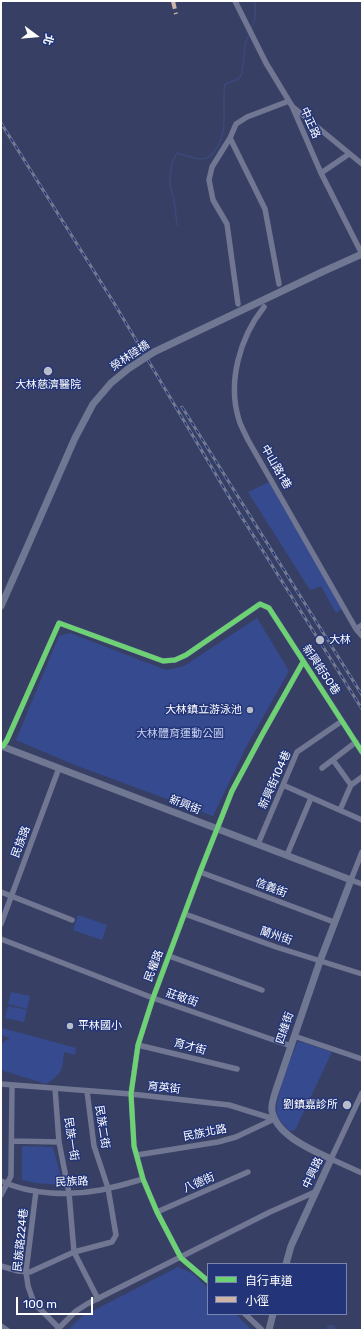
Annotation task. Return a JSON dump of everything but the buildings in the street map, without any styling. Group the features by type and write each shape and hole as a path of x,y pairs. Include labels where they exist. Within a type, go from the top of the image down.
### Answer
{"main road":[{"name":"榮林陸橋","path":"1,606 75,438 93,404 111,383 128,369 154,352 362,254"},
{"name":"新興街","path":"2,746 351,880"},
{"name":"四維街","path":"274,1118 272,1106 294,1036 334,922 351,880"},
{"path":"274,1118 293,1140 331,1159"},
{"name":"中興路","path":"286,1263 291,1246 331,1159"},
{"path":"269,1330 273,1315"}],"street":[{"name":"中正路","path":"235,1 266,63 289,100 321,173 362,254"},
{"path":"238,304 227,224 213,200 209,180 212,167 230,138 236,124 247,117 289,100"},
{"path":"292,106 362,164"},
{"path":"230,138 265,209 280,284"},
{"path":"321,173 349,154"},
{"name":"中山路1巷","path":"264,307 248,331 239,358 235,386 235,399 239,420 248,440 356,629 362,636"},
{"name":"新興街50巷","path":"2,746 7,740 59,623 163,661 169,661 186,655 260,604 269,608 362,752"},
{"path":"356,629 362,625"},
{"name":"民權路","path":"207,1280 181,1258 157,1212 143,1179 134,1146 131,1094 138,1045 153,998 216,828 232,791 250,756 303,662"},
{"name":"新興街104巷","path":"258,844 297,752 342,720"},
{"path":"322,768 356,742"},
{"path":"333,760 351,785"},
{"name":"民族路","path":"1,924 59,768"},
{"path":"340,810 351,785 362,777"},
{"path":"283,785 362,820"},
{"path":"287,855 311,798"},
{"path":"351,880 362,852"},
{"name":"信義街","path":"200,872 334,922"},
{"name":"新興街","path":"351,880 362,884"},
{"path":"1,892 72,920"},
{"name":"蘭州街","path":"185,914 276,947 362,974"},
{"name":"莊敬街","path":"1,939 153,998 291,1046"},
{"path":"169,956 262,990"},
{"path":"294,1036 362,1059"},
{"name":"育才街","path":"138,1045 237,1069"},
{"name":"育英街","path":"1,1084 87,1092 131,1094 229,1105 274,1118"},
{"path":"1,1195 4,1183 11,1176 12,1085"},
{"name":"民族一街","path":"55,1088 59,1142 69,1193 74,1252"},
{"name":"民族二街","path":"74,1252 112,1242 115,1238 114,1221 108,1188 94,1146 87,1092"},
{"name":"中興路","path":"331,1159 362,1093"},
{"name":"民族北路","path":"137,1155 218,1142 236,1137 274,1118"},
{"path":"12,1141 59,1142"},
{"path":"331,1159 362,1173"},
{"name":"八德街","path":"157,1212 248,1172"},
{"name":"民族路","path":"4,1183 36,1192 69,1193 108,1188 143,1179"},
{"name":"民族路224巷","path":"36,1192 26,1272 28,1286 34,1303 58,1329"},
{"path":"58,1329 76,1311 98,1299 270,1212 315,1192"},
{"path":"1,1266 30,1272 74,1252 98,1299"},
{"path":"246,1315 262,1330"},
{"path":"1,1326 7,1330"}],"green space":[{"path":"269,482 342,609 336,613 321,586 310,590 248,492"},
{"name":"大林體育運動公園","path":"257,618 289,671 246,747 213,816 75,765 16,740 59,636 70,633 166,670 184,666"},
{"path":"78,915 107,925 102,940 73,930"},
{"path":"11,992 30,996 27,1009 8,1004"},
{"path":"8,1006 27,1010 24,1022 5,1018"},
{"path":"2,1028 76,1048 75,1055 64,1052 61,1071 56,1077 46,1084 4,1071 1,1068 1,1045 10,1038 1,1035"},
{"path":"298,1041 332,1052 296,1128 293,1131 288,1130 278,1118 277,1102 287,1068"},
{"path":"22,1146 53,1147 63,1185 36,1183 22,1180"},
{"path":"178,1267 192,1273 207,1287 207,1315 236,1315 252,1330 68,1330 81,1317"}],"waterway":[{"path":"251,28 255,20 255,1"},
{"path":"177,225 174,199 170,186 172,163 177,153 203,159 210,156 218,146 223,130 225,84 239,79 242,73 245,45 249,34"}],"railway":[{"path":"1,123 114,303 231,500 362,709"},
{"path":"182,407 362,695"}],"marked path":[{"path":"173,1 176,14"}],"cycle path":[{"path":"3,746 59,623 163,661 175,660 186,655 260,604 269,608 362,752"},
{"path":"207,1280 181,1258 157,1212 143,1179 134,1146 131,1094 138,1045 153,998 232,791 303,662"}],"place":[{"name":"大林慈濟醫院","path":"48,371"},
{"name":"大林","path":"320,640"},
{"name":"大林鎮立游泳池","path":"250,710"},
{"name":"平林國小","path":"70,1026"},
{"name":"劉鎮嘉診所","path":"347,1105"}]}
